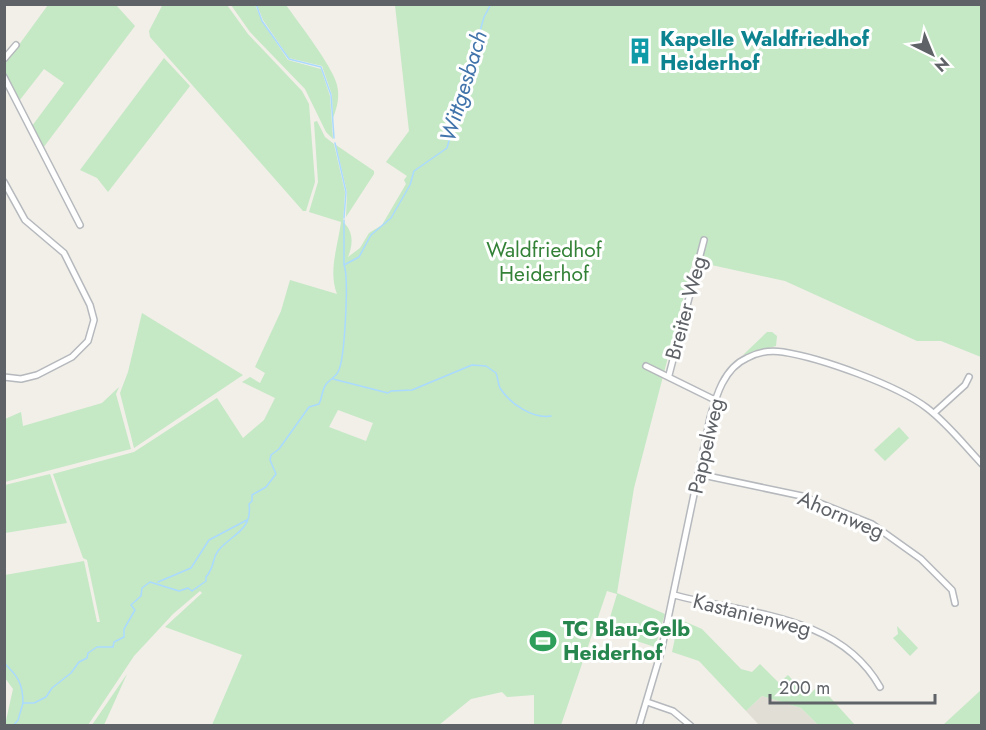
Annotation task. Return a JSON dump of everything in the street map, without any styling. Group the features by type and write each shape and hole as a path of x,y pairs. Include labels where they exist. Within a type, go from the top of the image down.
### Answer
{"street":[{"path":"4,59 15,45"},
{"path":"4,77 80,225"},
{"path":"4,183 25,220 64,253 90,305 94,320 88,341 72,357 37,375 21,379 4,377"},
{"name":"Breiter Weg","path":"669,375 704,240"},
{"name":"Pappelweg","path":"639,726 674,595 714,400 734,367 746,358 773,351 811,359 846,371 903,394 934,414 981,464"},
{"name":"Breiter Weg","path":"646,366 669,375 714,400"},
{"path":"934,414 965,385 969,377"},
{"name":"Ahornweg","path":"698,474 802,496 872,524 921,559 952,590 955,603"},
{"name":"Kastanienweg","path":"674,595 760,613 824,634 857,656 873,674 880,687"},
{"path":"647,702 673,711 691,726"}],"shaded area":[{"path":"762,696 801,708 818,725 759,725 746,711"}],"green space":[{"path":"163,4 227,5 248,34 302,91 309,104 315,182 306,211 303,211 150,37 149,31"},
{"path":"48,5 116,5 135,26 43,148 32,126 64,83 44,69 19,101 5,72 5,64"},
{"path":"231,5 255,5 262,21 288,60 321,69 330,96 333,139 326,132 305,89 250,32"},
{"path":"257,5 286,5 329,67 337,85 338,94 333,118 332,95 322,66 289,58 263,20"},
{"name":"Waldfriedhof Heiderhof","path":"395,5 981,5 981,357 941,341 917,341 785,281 693,261 634,488 617,593 665,614 655,647 606,631 617,594 607,591 561,725 534,725 534,695 507,697 502,692 471,699 439,725 212,725 242,655 165,627 202,593 200,591 173,614 134,656 88,725 5,725 13,689 5,678 5,575 84,561 97,622 100,622 87,560 83,558 53,474 134,452 217,398 243,438 264,420 275,398 242,382 250,377 260,383 265,373 255,367 281,311 290,280 337,294 333,276 334,258 341,222 309,212 318,182 314,122 317,121 325,137 334,144 345,192 343,222 352,238 348,257 360,248 369,233 382,225 406,184 404,180 407,176 386,162 409,131","holes":["338,410 373,423 366,441 329,427"]},
{"path":"164,58 190,86 108,192 97,178 80,170"},
{"path":"336,145 374,171 346,217 347,192"},
{"path":"142,313 243,375 134,448 120,393 128,372"},
{"path":"767,332 772,332 777,336 776,346 743,355"},
{"path":"119,387 116,394 131,449 5,482 5,419 21,412 23,426 102,403"},
{"path":"899,427 909,438 885,461 874,450"},
{"path":"50,474 67,523 5,533 5,485"},
{"path":"679,619 702,629 741,669 752,672 760,664 779,683 788,675 808,696 819,685 855,725 818,725 801,708 762,696 746,711 699,661 672,652"},
{"path":"897,626 918,648 910,656 893,638 898,634"},
{"path":"127,674 104,725 92,725"},
{"path":"981,690 981,725 943,725"}],"waterway":[{"path":"256,4 262,21 289,59 321,67 331,95 334,138"},
{"name":"Wittgesbach","path":"13,726 18,720 23,703 34,703 46,697 52,688 71,673 79,662 87,658 88,653 97,647 113,647 114,642 124,637 124,629 135,610 131,605 141,596 142,588 150,582 179,591 188,588 192,591 206,581 218,551 244,527 248,520 252,495 266,487 276,474 270,460 271,455 279,449 309,407 319,404 325,386 338,372 343,352 346,318 344,265 359,257 371,235 391,218 410,185 414,171 447,148 484,17 491,4"},
{"path":"335,143 346,192 344,218"},
{"path":"344,220 344,264"},
{"path":"333,379 388,393 412,390 472,365 486,366 496,373 500,388 516,405 530,413 551,416"},
{"name":"Wittgesbach","path":"158,582 191,568 209,540 247,520"},
{"path":"4,663 19,681 23,703"}],"place":[{"name":"Kapelle Waldfriedhof Heiderhof","path":"640,51"},
{"name":"TC Blau-Gelb Heiderhof","path":"543,641"}]}
